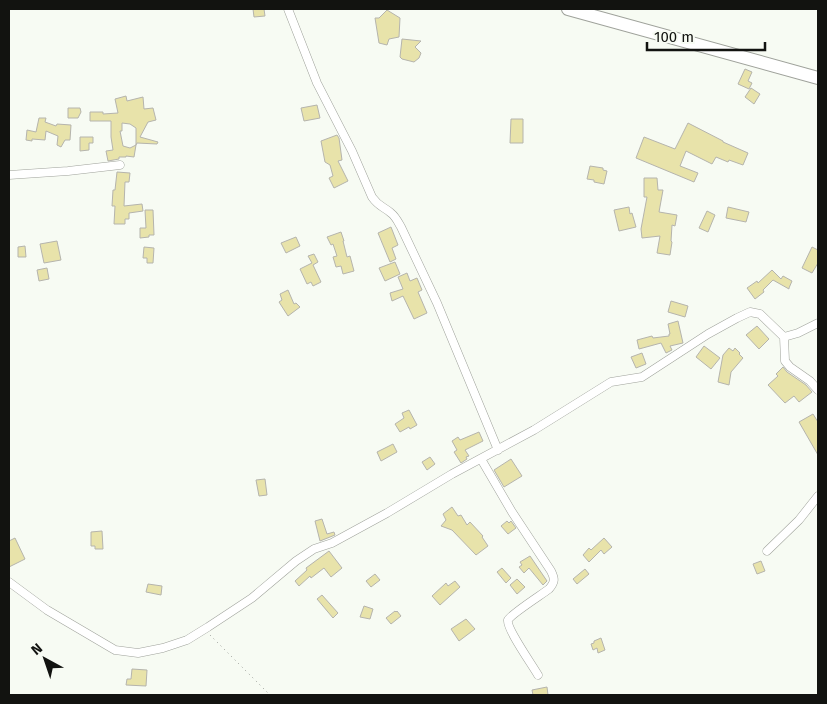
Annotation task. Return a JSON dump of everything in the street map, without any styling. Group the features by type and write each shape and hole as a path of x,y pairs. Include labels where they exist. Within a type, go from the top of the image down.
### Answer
{"main road":[{"path":"568,9 818,78"}],"street":[{"path":"288,9 317,83 352,151 372,197 376,204 396,217 405,235 437,303 498,450"},
{"path":"9,175 120,165"},
{"path":"9,582 47,610 116,650 138,653 163,648 187,640 208,627 252,598 296,561 314,549 340,539 534,430 611,382 642,377 708,334 750,312 760,314 784,337 785,361 818,390"},
{"path":"784,337 798,333 818,323"},
{"path":"480,459 551,571 555,581 549,589 513,615 508,621 508,625 538,675"},
{"path":"767,551 799,520 818,496"}],"path":[{"path":"208,627 209,634 270,695"}],"building":[{"path":"253,9 264,9 265,16 254,17"},
{"path":"387,10 400,18 399,37 389,39 387,45 379,43 375,18 379,18"},
{"path":"402,39 421,41 415,47 421,53 414,62 400,57"},
{"path":"745,69 752,72 748,81 752,83 749,89 738,84"},
{"path":"751,88 760,94 754,104 745,97"},
{"path":"126,96 127,101 143,97 144,109 153,108 156,120 148,122 140,137 158,142 157,144 137,143 134,157 119,157 119,159 108,161 106,151 113,150 111,121 90,121 90,112 103,112 103,114 118,113 115,99","holes":["122,123 130,124 136,128 136,145 130,148 123,146 120,131 122,131"]},
{"path":"317,105 320,118 304,121 301,108"},
{"path":"68,108 80,108 81,112 78,118 68,118"},
{"path":"39,118 46,118 45,122 56,126 57,124 71,125 70,140 65,140 61,147 57,145 58,136 46,131 45,140 26,140 27,130 36,132"},
{"path":"511,119 523,119 523,143 510,143"},
{"path":"688,123 748,153 743,165 716,157 712,164 686,151 680,166 698,173 694,182 636,158 644,137 675,149"},
{"path":"337,135 342,160 338,161 348,181 334,188 329,178 333,176 330,165 325,162 321,141"},
{"path":"80,137 93,137 93,143 89,143 89,150 80,151"},
{"path":"590,166 603,168 603,170 607,171 604,184 587,179"},
{"path":"117,172 130,173 129,182 125,182 124,206 142,204 143,211 129,213 129,219 125,219 125,224 114,224 115,206 112,206"},
{"path":"644,178 657,178 658,190 663,190 659,212 677,215 675,226 672,225 670,255 657,253 660,236 642,238 641,229 647,197 644,197"},
{"path":"629,207 636,227 619,231 614,210"},
{"path":"728,207 749,212 746,222 726,218"},
{"path":"145,210 153,210 154,235 140,238 140,228 146,228"},
{"path":"707,211 715,215 708,232 699,228"},
{"path":"391,227 398,245 392,248 396,259 390,262 378,233"},
{"path":"341,232 347,257 350,256 354,271 343,274 341,266 336,267 333,257 337,256 333,244 331,245 327,237"},
{"path":"296,237 300,246 286,253 281,243"},
{"path":"57,241 61,260 44,263 40,244"},
{"path":"25,246 26,257 18,257 18,247"},
{"path":"144,247 154,248 153,263 147,263 147,258 143,258"},
{"path":"812,247 818,250 818,263 812,273 802,268"},
{"path":"314,254 318,262 313,265 321,282 313,286 311,282 307,284 300,269 312,263 308,256"},
{"path":"395,262 400,274 385,281 379,268"},
{"path":"47,268 49,279 39,281 37,270"},
{"path":"772,270 781,279 783,276 792,281 789,289 773,280 763,290 764,292 755,299 747,288 757,281 758,283"},
{"path":"407,273 410,281 417,278 422,290 418,292 427,313 414,319 403,296 392,301 390,293 403,289 398,277"},
{"path":"288,290 294,304 296,303 300,307 288,316 279,302 282,300 280,294"},
{"path":"671,301 688,306 685,317 668,312"},
{"path":"678,321 683,343 670,346 672,350 666,353 661,343 639,349 637,340 652,336 653,338 669,336 668,324"},
{"path":"757,326 769,339 759,349 746,335"},
{"path":"704,346 720,358 711,369 696,357"},
{"path":"729,348 733,351 735,348 743,358 731,372 729,385 718,382 723,355"},
{"path":"642,353 646,364 636,368 631,357"},
{"path":"783,367 812,392 799,402 794,396 785,403 768,385 778,376 776,374"},
{"path":"409,410 417,425 400,432 395,424 404,418 402,413"},
{"path":"813,414 818,422 818,455 799,422"},
{"path":"479,432 483,441 465,450 469,456 461,463 454,452 457,450 452,441 458,437 460,440"},
{"path":"393,444 397,452 381,461 377,452"},
{"path":"430,457 435,464 427,470 422,462"},
{"path":"511,459 522,476 504,487 494,470"},
{"path":"265,479 267,495 259,496 256,480"},
{"path":"452,507 458,516 461,515 467,525 470,522 483,536 488,546 476,555 452,530 441,526 446,520 443,514"},
{"path":"322,519 327,534 334,532 335,535 320,541 315,521"},
{"path":"507,521 509,523 511,521 516,528 508,534 501,526"},
{"path":"102,531 103,549 95,549 95,546 91,546 91,532"},
{"path":"15,538 25,559 9,567 9,541"},
{"path":"604,538 612,547 604,554 601,550 589,562 583,555 589,548 591,550"},
{"path":"329,551 342,568 331,577 324,568 311,578 310,576 299,586 295,581 307,570 306,568"},
{"path":"530,556 547,581 543,585 529,568 524,573 519,567 522,565 520,562"},
{"path":"761,561 765,571 757,574 753,564"},
{"path":"502,568 511,578 506,583 497,572"},
{"path":"585,569 589,574 577,584 573,579"},
{"path":"375,574 380,580 371,587 366,581"},
{"path":"517,579 525,587 517,594 510,585"},
{"path":"455,581 460,587 440,605 432,596 446,583 448,586"},
{"path":"148,584 162,586 161,595 146,592"},
{"path":"322,595 338,613 333,618 317,599"},
{"path":"364,606 373,609 370,619 360,617"},
{"path":"395,611 401,616 391,624 386,618"},
{"path":"466,619 475,629 459,641 451,629"},
{"path":"601,638 605,650 598,653 597,648 593,650 591,644"},
{"path":"132,669 147,670 146,686 126,685 127,679 131,679"},
{"path":"547,687 548,695 533,695 532,690"}]}
